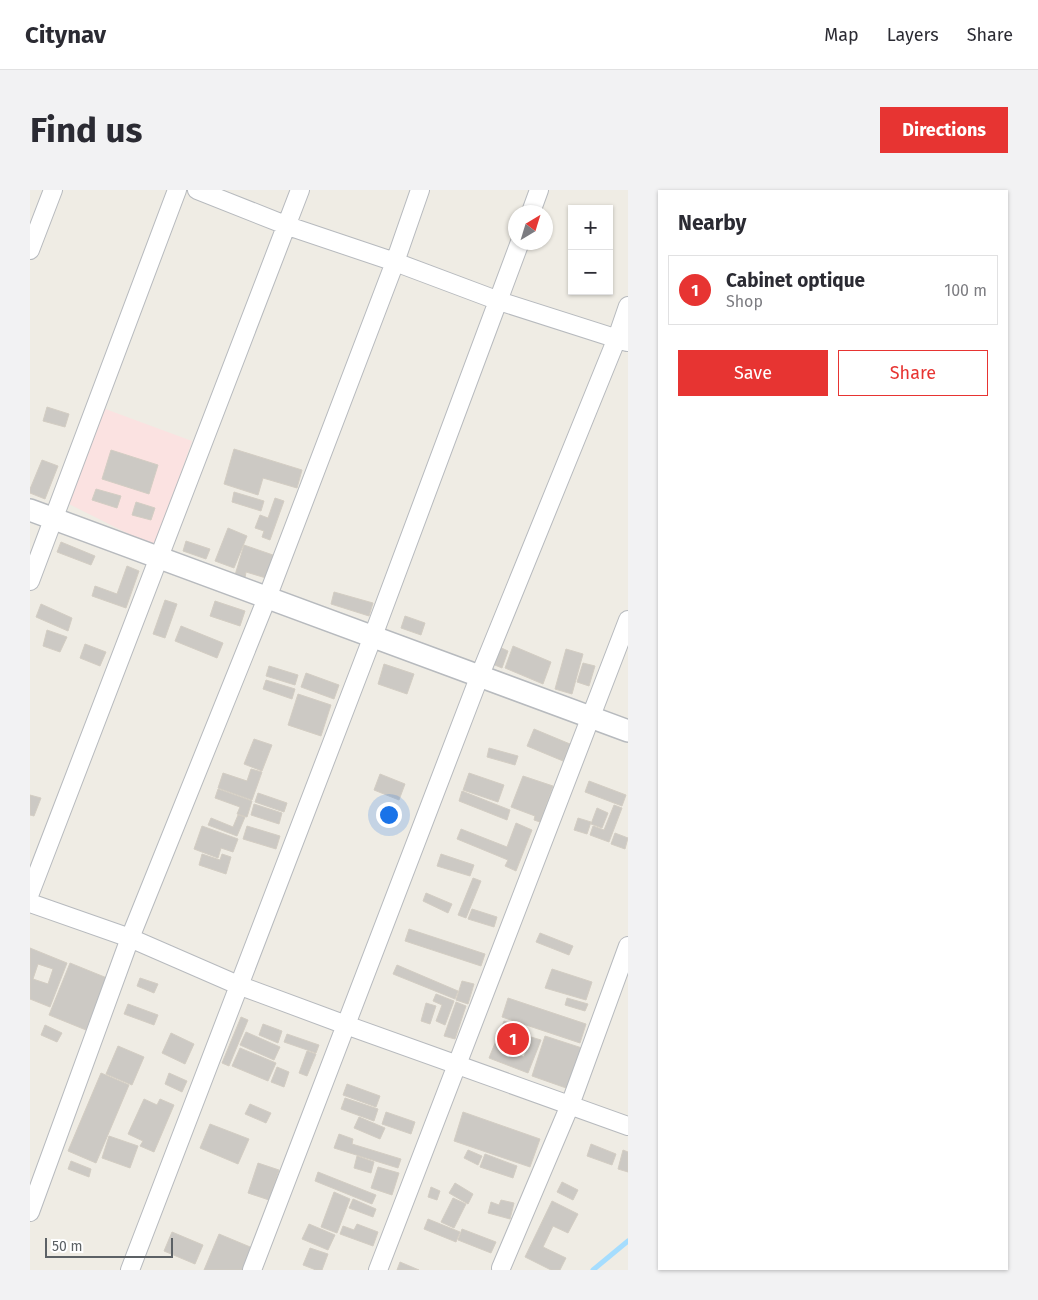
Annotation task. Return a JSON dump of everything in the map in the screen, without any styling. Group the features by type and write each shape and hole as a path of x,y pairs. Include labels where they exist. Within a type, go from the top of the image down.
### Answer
{"street":[{"path":"30,250 53,190"},
{"path":"30,581 177,190"},
{"path":"197,190 288,226 394,262 499,301 622,340"},
{"path":"30,893 288,226 300,190"},
{"path":"30,1212 130,938 267,598 420,190"},
{"path":"534,205 539,190"},
{"path":"130,1270 373,636 517,250"},
{"path":"252,1270 480,675 622,340 628,306"},
{"path":"30,510 628,731"},
{"path":"378,1270 455,1065 628,620"},
{"path":"30,903 130,938 238,985 628,1126"},
{"path":"501,1268 570,1105 628,946"}],"shaded area":[{"path":"100,407 192,441 155,547 67,503"}],"building":[{"path":"47,407 69,414 65,427 43,421"},
{"path":"234,449 302,470 297,488 263,478 258,495 224,484"},
{"path":"111,450 158,465 149,494 102,479"},
{"path":"42,460 58,466 45,499 30,493"},
{"path":"96,489 121,496 117,508 92,500"},
{"path":"234,492 264,501 261,511 232,502"},
{"path":"275,498 284,501 270,540 262,537 264,531 255,528 260,515 268,518"},
{"path":"136,502 155,508 151,520 132,515"},
{"path":"228,528 247,536 234,568 215,561"},
{"path":"186,541 210,549 206,559 183,551"},
{"path":"61,542 95,556 91,565 57,552"},
{"path":"244,545 273,555 266,578 246,572 245,578 235,575"},
{"path":"127,566 139,571 126,608 92,596 95,586 117,594"},
{"path":"334,592 373,603 369,616 331,604"},
{"path":"165,600 177,604 165,638 153,634"},
{"path":"215,601 245,611 240,626 210,616"},
{"path":"41,604 72,618 68,631 36,617"},
{"path":"405,616 425,623 421,635 401,628"},
{"path":"181,626 223,643 217,658 175,641"},
{"path":"47,630 67,637 60,652 43,646"},
{"path":"85,644 106,652 100,666 80,658"},
{"path":"497,646 508,651 502,668 490,663"},
{"path":"513,646 551,662 543,684 505,668"},
{"path":"566,649 583,654 572,694 555,689"},
{"path":"583,663 595,666 589,686 577,682"},
{"path":"384,664 414,674 407,694 378,684"},
{"path":"269,666 298,675 295,685 266,676"},
{"path":"306,673 339,685 334,699 301,687"},
{"path":"266,680 295,689 292,699 263,689"},
{"path":"298,694 331,705 321,736 288,725"},
{"path":"534,729 570,744 563,761 527,746"},
{"path":"254,739 272,745 262,771 244,764"},
{"path":"489,748 518,756 515,765 487,757"},
{"path":"251,769 262,772 252,800 218,788 223,773 247,781"},
{"path":"469,773 504,785 498,802 463,790"},
{"path":"380,774 405,784 399,800 374,790"},
{"path":"523,776 553,786 540,822 534,820 535,816 511,807"},
{"path":"589,781 626,795 622,806 585,792"},
{"path":"218,789 252,801 247,817 237,814 240,807 215,798"},
{"path":"462,791 510,810 507,820 459,801"},
{"path":"258,793 287,803 284,812 255,802"},
{"path":"30,795 41,798 34,816 30,815"},
{"path":"254,804 282,813 279,824 251,815"},
{"path":"614,805 622,808 609,842 590,835 593,826 604,830"},
{"path":"597,808 608,813 602,828 591,824"},
{"path":"238,815 245,817 237,836 208,825 211,818 233,827"},
{"path":"578,818 591,822 587,834 574,830"},
{"path":"516,823 532,830 516,871 505,866 508,860 457,839 461,829 507,847"},
{"path":"202,826 238,839 233,852 221,848 218,858 194,849"},
{"path":"247,826 280,836 276,849 243,839"},
{"path":"615,833 628,838 625,849 611,844"},
{"path":"202,854 220,860 222,854 231,857 226,874 199,865"},
{"path":"441,854 474,865 470,876 437,866"},
{"path":"473,878 481,881 466,918 458,915"},
{"path":"426,893 452,904 448,913 423,901"},
{"path":"472,909 497,917 494,927 468,919"},
{"path":"409,929 485,954 481,966 405,941"},
{"path":"540,933 573,946 569,955 536,942"},
{"path":"30,948 67,963 50,1007 30,999","holes":["38,964 53,969 48,984 33,979"]},
{"path":"70,963 107,978 86,1030 49,1015"},
{"path":"397,965 458,991 455,999 393,974"},
{"path":"552,969 592,982 586,1000 545,988"},
{"path":"140,978 158,984 154,993 137,986"},
{"path":"462,981 474,984 468,1004 456,1000"},
{"path":"436,994 454,1001 445,1025 436,1021 442,1005 433,1001"},
{"path":"508,998 586,1024 580,1043 502,1017"},
{"path":"567,998 588,1004 585,1011 565,1005"},
{"path":"456,1002 466,1006 455,1039 444,1036"},
{"path":"426,1003 436,1006 430,1024 421,1021"},
{"path":"128,1004 158,1015 154,1025 124,1014"},
{"path":"241,1017 248,1020 229,1066 222,1063"},
{"path":"504,1021 514,1025 512,1031 515,1033 508,1051 524,1057 531,1037 541,1040 528,1073 489,1058"},
{"path":"263,1024 282,1031 278,1043 259,1035"},
{"path":"45,1025 62,1033 57,1042 41,1035"},
{"path":"246,1032 280,1047 274,1060 240,1045"},
{"path":"171,1033 194,1044 185,1064 162,1053"},
{"path":"287,1034 319,1045 316,1053 284,1042"},
{"path":"545,1036 582,1048 569,1089 532,1076"},
{"path":"118,1046 144,1057 132,1085 106,1074"},
{"path":"240,1048 276,1063 268,1081 232,1066"},
{"path":"307,1051 316,1054 307,1076 299,1073"},
{"path":"277,1067 289,1072 284,1087 271,1082"},
{"path":"101,1073 129,1085 96,1163 68,1151"},
{"path":"169,1073 187,1081 182,1092 165,1084"},
{"path":"347,1084 380,1096 376,1107 343,1095"},
{"path":"345,1098 378,1109 374,1121 341,1109"},
{"path":"144,1099 157,1105 160,1099 174,1105 154,1152 140,1146 143,1141 128,1134"},
{"path":"250,1104 271,1113 266,1123 245,1114"},
{"path":"386,1112 415,1122 411,1134 382,1124"},
{"path":"463,1112 540,1139 530,1167 454,1141"},
{"path":"359,1117 385,1128 380,1139 354,1128"},
{"path":"210,1124 249,1139 238,1164 200,1148"},
{"path":"339,1134 353,1139 352,1144 401,1159 398,1168 334,1148"},
{"path":"109,1136 138,1146 130,1168 102,1158"},
{"path":"591,1144 616,1154 612,1165 587,1156"},
{"path":"468,1150 482,1156 478,1165 464,1158"},
{"path":"623,1150 628,1152 628,1172 618,1169"},
{"path":"485,1154 517,1166 513,1178 480,1167"},
{"path":"357,1156 374,1162 371,1173 354,1168"},
{"path":"71,1161 91,1169 89,1177 68,1169"},
{"path":"258,1163 279,1170 269,1200 248,1193"},
{"path":"378,1167 399,1173 392,1195 371,1188"},
{"path":"318,1172 376,1195 372,1204 315,1181"},
{"path":"562,1182 578,1190 573,1200 557,1192"},
{"path":"455,1183 473,1194 468,1204 449,1193"},
{"path":"431,1187 440,1191 437,1200 428,1197"},
{"path":"334,1192 350,1199 337,1233 321,1227"},
{"path":"453,1198 466,1204 454,1228 441,1222"},
{"path":"353,1199 376,1209 373,1217 349,1208"},
{"path":"501,1200 514,1203 510,1219 488,1213 491,1202 499,1205"},
{"path":"552,1201 578,1214 568,1233 553,1226 543,1247 566,1258 560,1270 551,1270 525,1257"},
{"path":"428,1219 460,1232 456,1242 424,1229"},
{"path":"309,1224 335,1235 328,1250 302,1239"},
{"path":"357,1224 378,1232 373,1246 340,1234 343,1226 354,1230"},
{"path":"462,1229 496,1242 491,1253 458,1240"},
{"path":"172,1232 203,1245 195,1264 164,1251"},
{"path":"219,1234 255,1249 246,1270 204,1270"},
{"path":"310,1248 328,1254 322,1270 316,1270 303,1265"},
{"path":"400,1262 419,1270 397,1270"}],"waterway":[{"path":"593,1270 628,1241"}],"place":[{"name":"Cabinet optique","path":"513,1039"}]}
